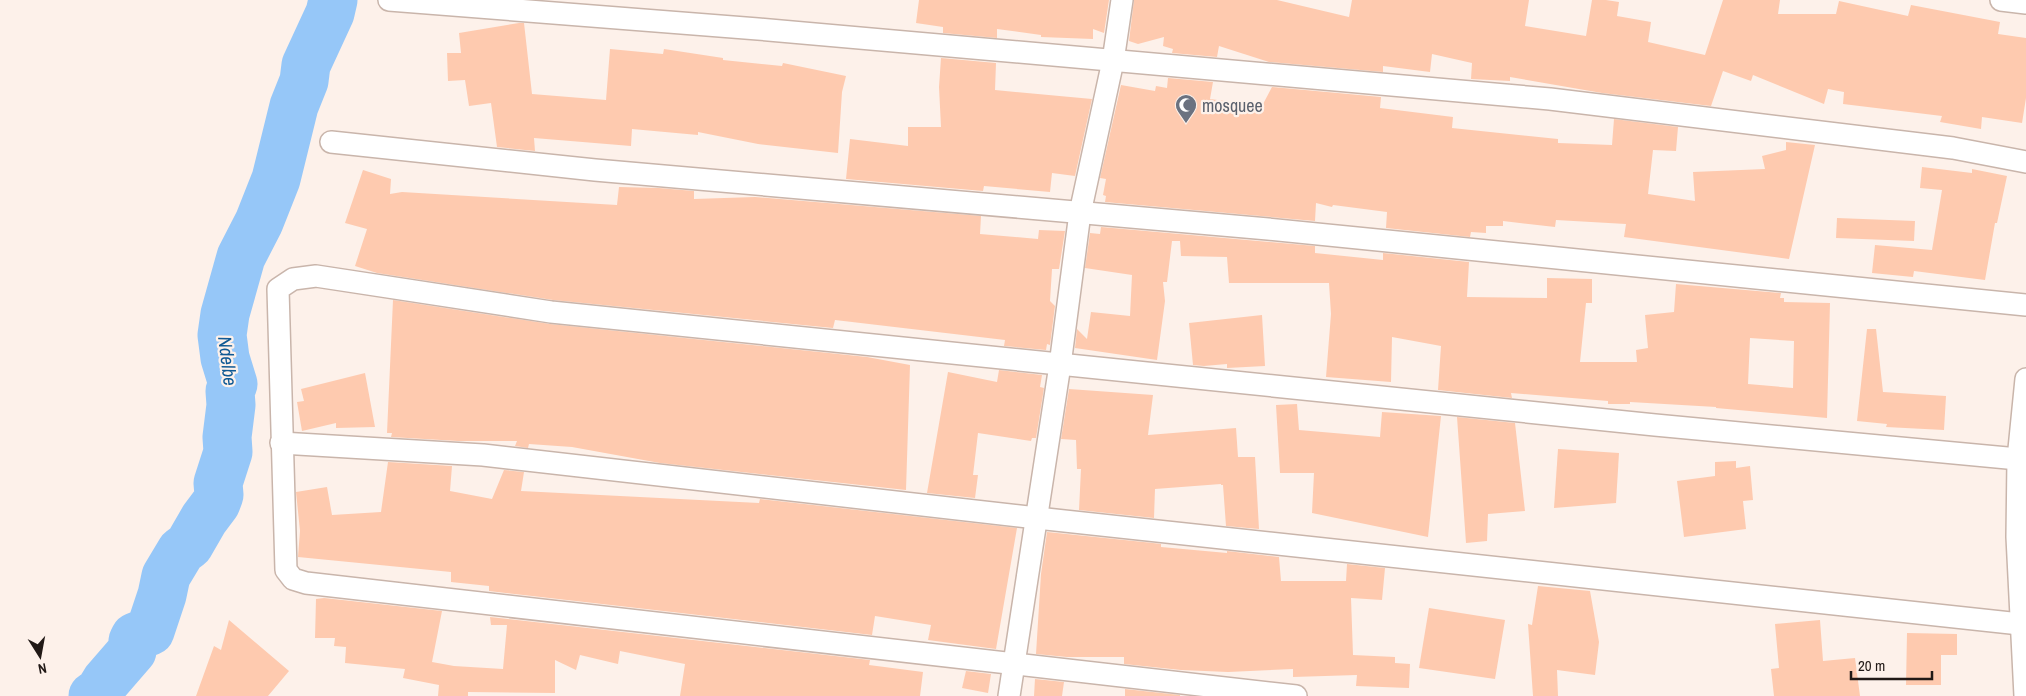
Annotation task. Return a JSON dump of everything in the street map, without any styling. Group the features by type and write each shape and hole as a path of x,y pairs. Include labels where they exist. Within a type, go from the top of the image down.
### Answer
{"street":[{"path":"389,0 758,29 1550,99 1954,148 2026,162"},
{"path":"1009,696 1060,364 1080,213 1113,61 1122,0"},
{"path":"2001,0 2026,3"},
{"path":"330,142 595,170 1268,229 2026,305"},
{"path":"1296,696 345,588 306,583 293,579 286,570 278,289 293,279 316,276 551,312 1655,425 2018,459"},
{"path":"2025,696 2017,537 2018,459 2026,379"},
{"path":"281,443 483,454 1037,518 2020,624"}],"building":[{"path":"919,0 1109,0 1104,33 1093,29 1093,39 1041,37 1041,35 997,29 997,38 943,33 943,27 916,23"},
{"path":"1134,0 1277,0 1349,17 1352,0 1529,0 1525,26 1586,36 1592,0 1606,0 1619,2 1617,16 1651,22 1648,42 1705,55 1723,0 1780,0 1778,14 1836,14 1839,1 1908,16 1911,5 2000,22 1998,34 2026,38 2026,98 2022,123 1982,117 1981,129 1940,122 1942,116 1843,104 1844,92 1828,89 1824,104 1753,75 1751,81 1723,71 1711,106 1602,93 1510,77 1510,81 1471,79 1472,63 1432,54 1430,72 1383,66 1383,72 1269,62 1219,46 1217,57 1172,53 1173,49 1163,46 1164,37 1138,44 1129,41"},
{"path":"524,23 532,94 606,100 610,49 663,54 664,49 723,58 723,60 782,66 783,63 846,76 842,92 838,153 758,144 698,132 698,135 632,129 631,146 534,138 535,151 497,147 491,103 469,106 465,80 448,81 447,53 461,53 459,33"},
{"path":"941,58 996,63 995,90 1092,99 1075,176 1052,173 1050,192 984,186 983,191 846,179 850,139 908,146 908,127 941,127 939,87"},
{"path":"1168,78 1213,82 1210,99 1262,106 1272,87 1381,97 1380,108 1453,117 1452,128 1558,139 1558,143 1612,145 1614,119 1678,127 1676,151 1653,150 1648,194 1695,201 1693,172 1765,169 1762,156 1786,150 1786,142 1815,145 1789,259 1624,237 1626,224 1556,220 1555,227 1503,221 1503,226 1486,226 1486,233 1471,232 1470,237 1386,228 1387,212 1333,205 1332,207 1316,203 1315,221 1105,202 1106,196 1103,195 1106,179 1100,178 1121,85 1155,91 1156,86 1167,88"},
{"path":"1922,167 1972,173 1972,169 2007,176 1997,223 1995,223 1985,280 1914,271 1913,277 1872,273 1875,245 1932,250 1942,190 1920,188"},
{"path":"363,170 391,179 390,194 402,192 617,205 619,187 659,188 694,191 694,199 755,197 981,216 980,234 1038,239 1039,230 1065,231 1059,269 1052,269 1050,301 1055,306 1050,345 1047,344 1046,350 1004,346 1005,340 835,320 833,328 553,300 377,273 355,266 367,229 345,223"},
{"path":"1837,218 1915,221 1914,241 1836,238"},
{"path":"1101,227 1315,246 1315,253 1383,260 1383,253 1469,262 1467,297 1547,298 1547,278 1592,279 1592,303 1586,303 1580,362 1637,362 1636,350 1648,348 1645,315 1674,312 1676,284 1781,293 1780,298 1784,298 1784,302 1830,303 1827,418 1716,407 1630,402 1630,404 1608,404 1608,401 1511,393 1512,398 1438,390 1441,346 1392,337 1391,382 1326,377 1331,314 1329,283 1229,283 1227,257 1181,256 1180,241 1172,241 1167,282 1163,282 1165,301 1157,360 1075,348 1077,329 1087,339 1091,312 1130,316 1132,275 1085,268 1090,233 1100,234","holes":["1750,338 1794,341 1793,388 1748,384"]},
{"path":"393,300 550,324 867,357 910,365 906,490 660,463 572,447 529,444 528,448 515,446 517,441 458,441 391,437 392,433 387,433"},
{"path":"1262,315 1265,366 1227,368 1227,364 1193,365 1189,323"},
{"path":"1867,329 1876,329 1883,392 1946,396 1944,430 1886,427 1887,424 1857,421"},
{"path":"999,370 1042,375 1040,387 1044,388 1036,438 1032,438 1031,441 978,433 973,475 978,475 975,498 927,493 948,372 997,382"},
{"path":"365,373 375,427 336,428 336,423 302,431 297,402 304,401 301,389"},
{"path":"1069,389 1153,395 1148,435 1236,428 1238,457 1255,457 1259,529 1226,526 1223,485 1221,484 1155,489 1154,518 1079,510 1081,469 1077,469 1076,440 1061,439"},
{"path":"1297,404 1299,430 1380,437 1382,412 1441,416 1428,537 1312,513 1314,473 1280,473 1276,405"},
{"path":"1457,417 1515,423 1525,511 1488,514 1487,541 1466,543"},
{"path":"1558,449 1619,453 1616,503 1554,508"},
{"path":"1736,461 1736,468 1750,466 1753,500 1743,501 1746,529 1684,537 1677,481 1715,476 1715,462"},
{"path":"388,462 452,466 450,491 492,499 504,470 524,472 521,491 759,503 760,499 1017,528 996,649 928,640 931,625 875,616 872,635 489,591 489,586 451,582 451,572 298,557 300,531 296,492 327,487 332,515 381,512"},
{"path":"1047,532 1161,544 1161,547 1227,553 1227,551 1279,557 1281,581 1346,581 1347,564 1385,568 1382,600 1351,598 1353,655 1395,657 1395,663 1410,664 1409,688 1356,686 1357,675 1293,677 1293,669 1228,672 1181,670 1124,664 1124,657 1067,657 1036,654 1041,574"},
{"path":"1538,586 1590,591 1599,642 1595,675 1557,670 1558,696 1533,696 1528,624 1532,625"},
{"path":"324,598 442,611 432,662 454,666 503,669 507,625 491,625 490,617 870,660 869,665 923,672 920,696 680,696 685,664 620,651 618,664 580,655 576,670 555,660 555,693 468,692 468,696 438,696 439,685 403,678 405,669 345,663 346,647 334,646 335,638 315,638 316,599"},
{"path":"1429,608 1505,620 1495,679 1419,668"},
{"path":"229,620 289,671 268,696 196,696 214,646 221,650"},
{"path":"1820,620 1823,661 1855,658 1860,696 1774,696 1771,669 1779,668 1775,624"},
{"path":"1907,633 1957,634 1957,655 1941,655 1941,685 1906,685"},
{"path":"966,671 991,674 988,693 962,688"},
{"path":"1035,679 1064,682 1062,696 1034,696"},
{"path":"1125,689 1180,695 1180,696 1125,696"}],"waterway":[{"name":"Ndelbe","path":"93,696 98,694 106,681 132,651 135,637 150,631 166,576 181,551 189,545 216,503 219,495 218,483 228,452 230,391 233,384 225,358 222,335 225,314 241,257 259,222 276,179 294,106 304,81 306,65 330,13 333,0"}],"place":[{"name":"mosquee","path":"1186,124"}]}
